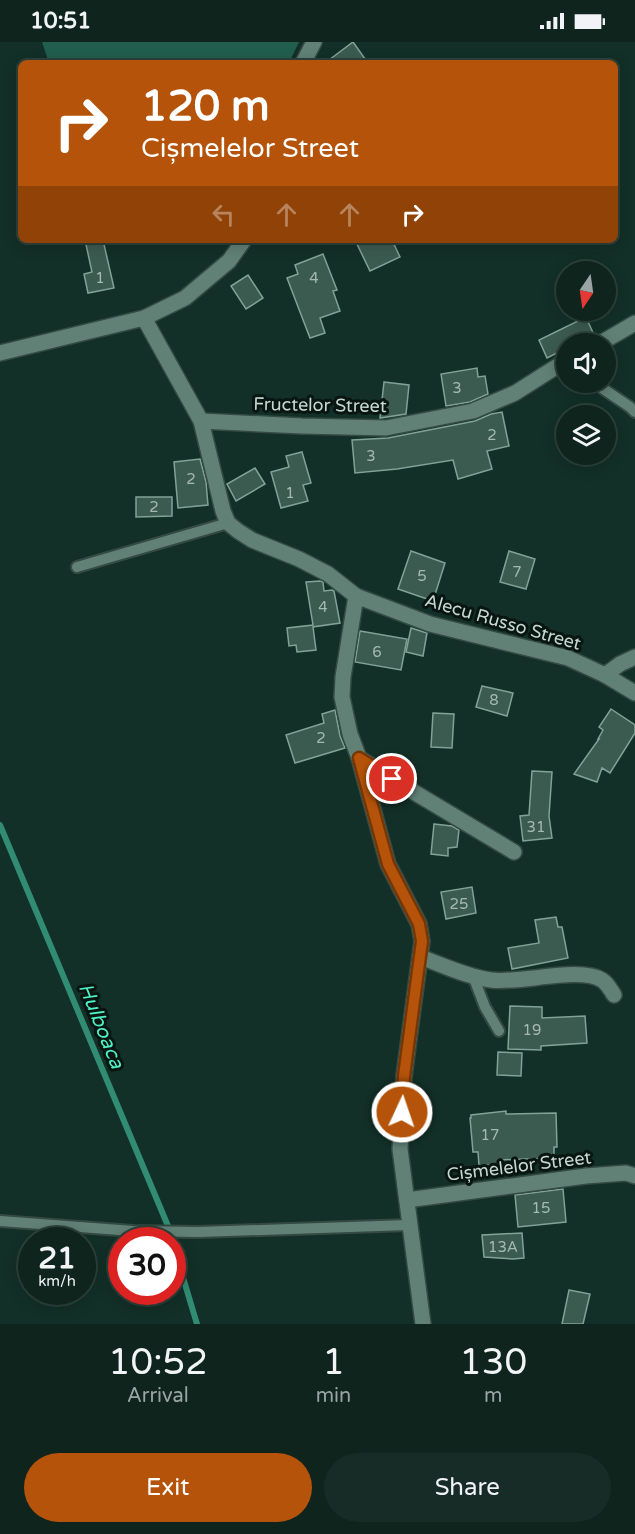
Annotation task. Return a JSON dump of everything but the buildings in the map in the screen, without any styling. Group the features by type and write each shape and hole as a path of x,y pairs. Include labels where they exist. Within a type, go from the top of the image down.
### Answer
{"street":[{"path":"305,60 314,42"},
{"path":"0,353 144,318 185,298 229,261 242,243"},
{"path":"144,318 201,421 228,523"},
{"path":"616,334 635,323"},
{"name":"Fructelor Street","path":"201,421 386,428 473,411 515,393 556,369"},
{"name":"Alecu Russo Street","path":"228,523 252,540 299,559 328,574 356,596 430,624 568,658 605,675 635,693"},
{"path":"356,596 343,677 342,698 350,734 359,758 388,864 419,924 422,941 404,1076 400,1149 423,1324"},
{"path":"605,675 635,657"},
{"path":"359,758 514,852"},
{"path":"420,957 473,976 492,980 526,980 578,974 594,976 604,981 614,995"},
{"name":"Cișmelelor Street","path":"407,1200 586,1176 626,1173 635,1176"}],"lane":[{"path":"609,393 635,412"},
{"path":"77,567 228,523"},
{"path":"473,976 485,1007 499,1030"},
{"path":"0,1221 133,1232 409,1225"}],"green space":[{"path":"42,42 299,42 290,60 48,60"}],"waterway":[{"name":"Hulboaca","path":"0,825 168,1227"},
{"name":"Hulboaca","path":"186,1287 197,1324"}],"route":[{"path":"392,779 359,758 388,864 419,924 422,941 404,1076 402,1112"}]}
